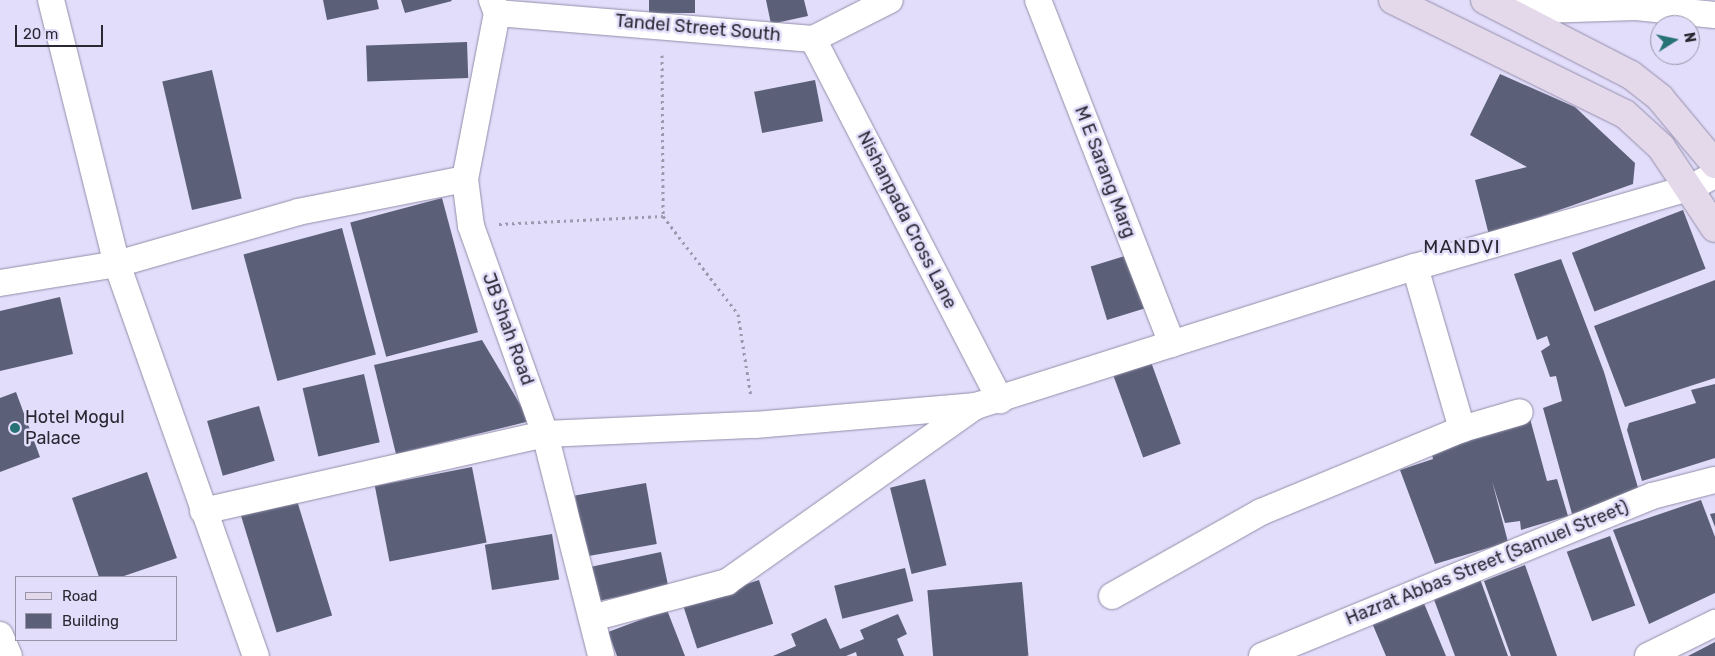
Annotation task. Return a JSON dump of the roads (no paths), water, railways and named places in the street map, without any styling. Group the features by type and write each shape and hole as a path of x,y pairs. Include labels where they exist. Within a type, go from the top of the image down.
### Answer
{"main road":[{"path":"1393,0 1625,114 1661,147 1703,181 1715,228"},
{"path":"1497,6 1630,75 1660,98 1715,164"}],"street":[{"path":"51,0 117,264 256,656"},
{"path":"813,39 890,0"},
{"name":"M E Sarang Marg","path":"1038,0 1172,344"},
{"path":"1497,6 1636,7 1715,15"},
{"name":"Tandel Street South","path":"495,7 813,39"},
{"name":"JB Shah Road","path":"495,7 465,178 470,226 545,434 601,656"},
{"name":"Nishanpada Cross Lane","path":"813,39 988,403"},
{"path":"0,283 117,264 298,212 465,178"},
{"path":"203,511 545,434 755,424 988,403 1415,267 1703,181"},
{"path":"1415,267 1462,429"},
{"path":"592,618 727,582 988,403"},
{"path":"1112,596 1261,512 1462,429 1520,412"},
{"name":"Hazrat Abbas Street (Samuel Street)","path":"1262,656 1652,496 1715,480"},
{"path":"1648,656 1715,623"},
{"path":"0,636 9,656"}],"place":[{"name":"Hotel Mogul Palace","path":"15,428"}],"district":[{"name":"MANDVI","path":"1462,247"}]}
